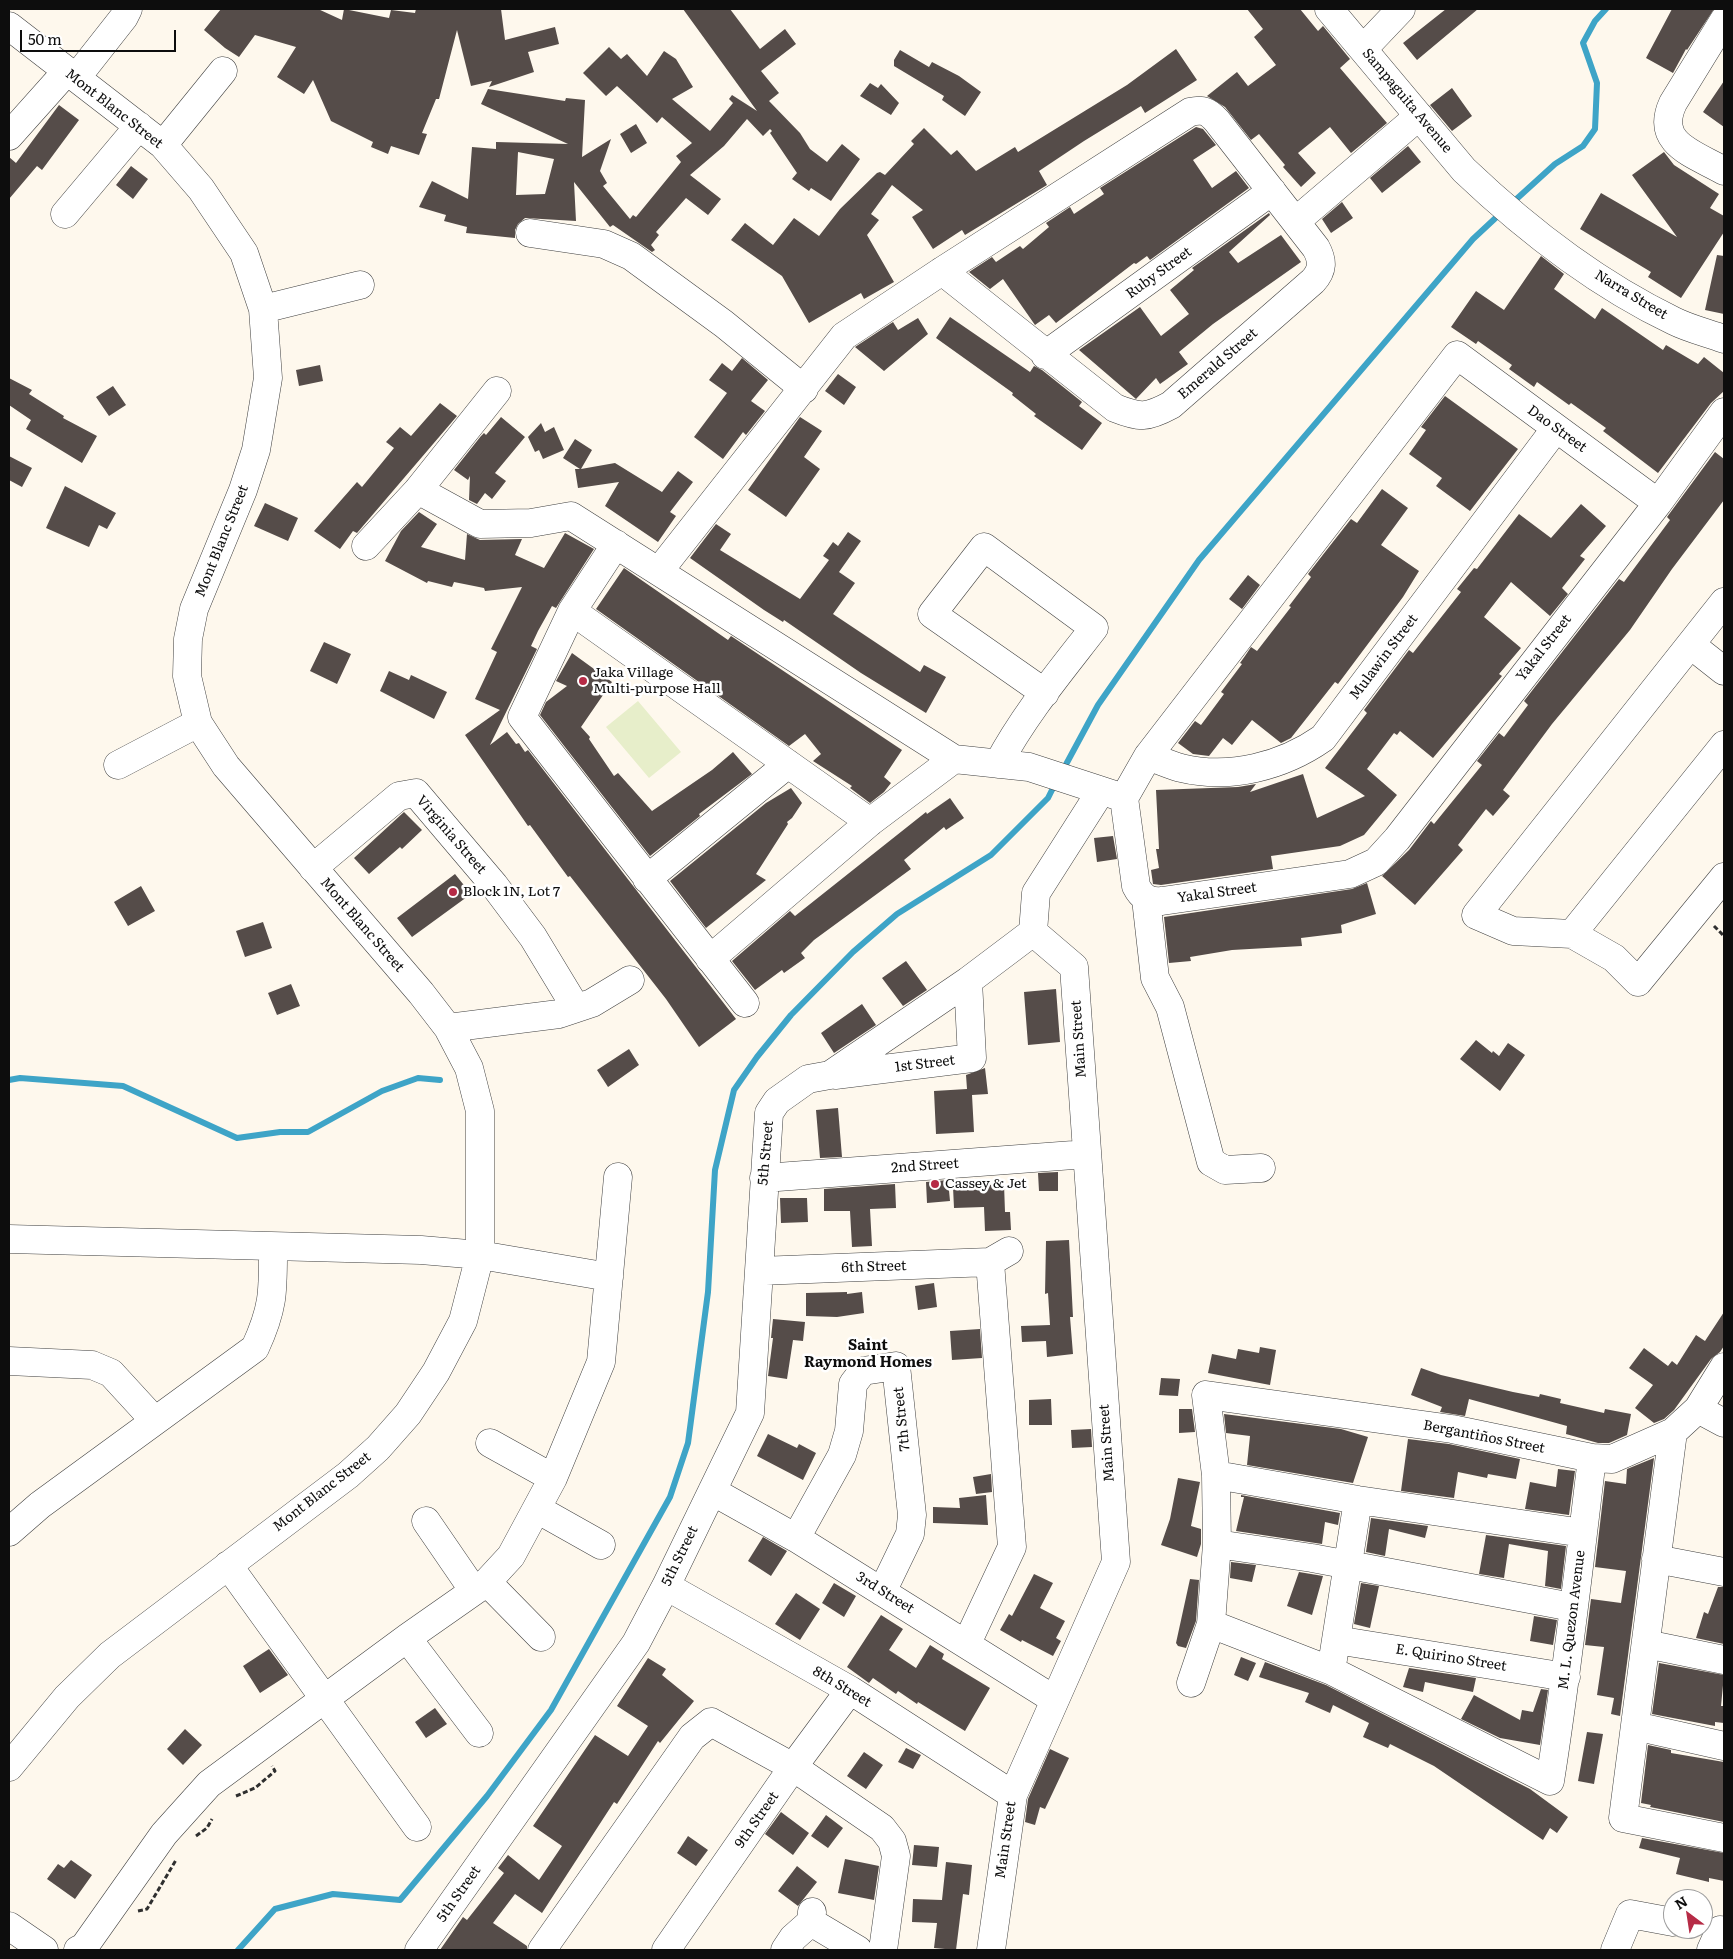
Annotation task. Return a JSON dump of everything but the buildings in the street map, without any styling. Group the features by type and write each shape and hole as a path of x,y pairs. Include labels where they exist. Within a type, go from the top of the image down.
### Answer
{"street":[{"path":"9,136 71,75 124,17 128,9"},
{"name":"Sampaguita Avenue","path":"1330,9 1464,170 1486,191 1544,239"},
{"path":"1363,48 1401,9"},
{"path":"1724,20 1673,103 1668,113 1667,124 1669,134 1674,142 1724,171"},
{"name":"Mont Blanc Street","path":"9,26 163,145 201,189 244,253 263,309 268,378 256,450 243,490 194,609 188,639 187,676 198,723 226,766 421,992 448,1028 469,1068 480,1111 480,1255 463,1321 436,1372 408,1414 378,1448 348,1474 110,1655 67,1696 20,1750 9,1767"},
{"path":"163,145 223,72"},
{"name":"Emerald Street","path":"1202,110 1210,113 1217,121 1272,191 1321,256 1322,266 1319,273 1171,405 1157,413 1140,417 1115,408 942,271 1178,118 1202,110"},
{"path":"1296,221 1419,116"},
{"path":"64,214 139,126"},
{"name":"Ruby Street","path":"1046,355 1272,191"},
{"path":"530,233 604,244 631,256 804,388"},
{"name":"Narra Street","path":"1544,239 1628,296 1675,322 1724,339"},
{"path":"659,571 844,336 942,271"},
{"path":"263,309 360,284"},
{"name":"Dao Street","path":"1148,756 1457,355 1658,502"},
{"path":"366,546 418,490 497,391"},
{"name":"Yakal Street","path":"1146,900 1162,901 1350,874 1376,862 1397,839 1658,502 1724,412"},
{"name":"Mulawin Street","path":"1148,756 1180,768 1204,772 1231,771 1280,762 1302,753 1323,738 1556,428"},
{"path":"418,490 480,524 531,523 571,516 954,759 1029,767 1064,780 1113,794"},
{"path":"616,544 572,611 522,717 745,1003"},
{"path":"998,764 1008,745 1094,628 984,547 932,614 1045,693"},
{"path":"1724,602 1476,915 1513,931 1572,934 1614,958 1638,982 1724,877"},
{"path":"572,611 870,822"},
{"path":"1691,644 1724,671"},
{"path":"118,765 198,723"},
{"path":"1572,934 1724,745"},
{"path":"1033,932 1036,893 1113,794 1148,756"},
{"path":"710,960 870,822 954,759"},
{"path":"647,879 788,764"},
{"name":"Virginia Street","path":"313,868 398,796 416,793 494,885 533,937 576,1008"},
{"path":"1113,794 1136,886 1146,900 1155,978 1170,1007 1211,1162 1225,1170 1261,1168"},
{"name":"1st Street","path":"830,1075 968,981 1033,932"},
{"name":"Main Street","path":"991,1950 1013,1795 1116,1562 1074,967 1033,932"},
{"path":"448,1028 541,1017 576,1008 592,1003 630,980"},
{"name":"1st Street","path":"777,1102 808,1079 972,1058 968,981"},
{"name":"5th Street","path":"419,1950 636,1643 666,1586 750,1412 769,1114 777,1102"},
{"name":"2nd Street","path":"764,1178 1087,1154"},
{"path":"78,1950 84,1947 164,1834 209,1784 260,1745 480,1587 511,1556 553,1478 601,1362 618,1176"},
{"path":"9,1239 421,1250 480,1255 609,1277"},
{"path":"9,1532 40,1505 255,1348 268,1321 273,1297 273,1247"},
{"name":"6th Street","path":"758,1271 999,1257 1012,1547 967,1644"},
{"path":"9,1361 92,1365 111,1373 155,1421"},
{"name":"7th Street","path":"796,1538 842,1454 849,1431 853,1384 863,1370 896,1366 912,1515 910,1534 882,1592"},
{"name":"Bergantiños Street","path":"1216,1476 1206,1395 1452,1429 1592,1458 1612,1459 1672,1432 1698,1409 1724,1367"},
{"path":"1698,1409 1724,1423"},
{"path":"1672,1432 1624,1818 1724,1838"},
{"path":"490,1443 553,1478"},
{"name":"M. L. Quezon Avenue","path":"1332,1671 1550,1781 1566,1677 1572,1607 1592,1458"},
{"path":"1191,1684 1211,1624 1217,1544 1216,1476 1358,1500 1583,1533"},
{"name":"3rd Street","path":"712,1491 796,1538 1055,1700"},
{"path":"1211,1624 1332,1671 1358,1500"},
{"path":"537,1509 602,1545"},
{"path":"426,1521 480,1587 541,1637"},
{"path":"1217,1544 1572,1607"},
{"path":"1656,1559 1724,1572"},
{"path":"228,1565 417,1828"},
{"name":"8th Street","path":"666,1586 850,1690 1013,1795"},
{"path":"408,1638 479,1733"},
{"name":"E. Quirino Street","path":"1336,1640 1566,1677"},
{"path":"1646,1644 1724,1660"},
{"name":"9th Street","path":"666,1950 850,1690"},
{"path":"542,1950 692,1737 710,1717 794,1767 882,1828 892,1841 896,1856 883,1950"},
{"path":"1635,1726 1724,1746"},
{"path":"1615,1950 1630,1914 1663,1920"},
{"path":"785,1950 812,1917 858,1950"},
{"path":"9,1926 44,1950"}],"path":[{"path":"230,1798 256,1788 275,1771 260,1745"},
{"path":"190,1840 207,1828 213,1816"},
{"path":"114,1904 131,1912 147,1909 174,1867 179,1852"}],"green space":[{"path":"638,701 681,752 649,778 606,727"}],"waterway":[{"path":"1511,204 1555,164 1583,146 1595,129 1597,83 1583,43 1595,21 1606,9"},
{"path":"1063,770 1098,705 1199,560 1473,239 1502,212"},
{"path":"238,1950 275,1909 333,1894 400,1900 487,1796 551,1710 670,1497 688,1443 708,1292 715,1170 734,1090 757,1057 791,1015 853,952 897,914 991,855 1048,798 1055,784"},
{"path":"9,1080 20,1078 123,1086 237,1138 280,1132 308,1132 382,1091 418,1078 440,1080"}],"place":[{"name":"Jaka Village Multi-purpose Hall","path":"583,681"},
{"name":"Block 1N, Lot 7","path":"453,892"},
{"name":"Cassey & Jet","path":"935,1184"}],"district":[{"name":"Saint Raymond Homes","path":"868,1354"}]}
